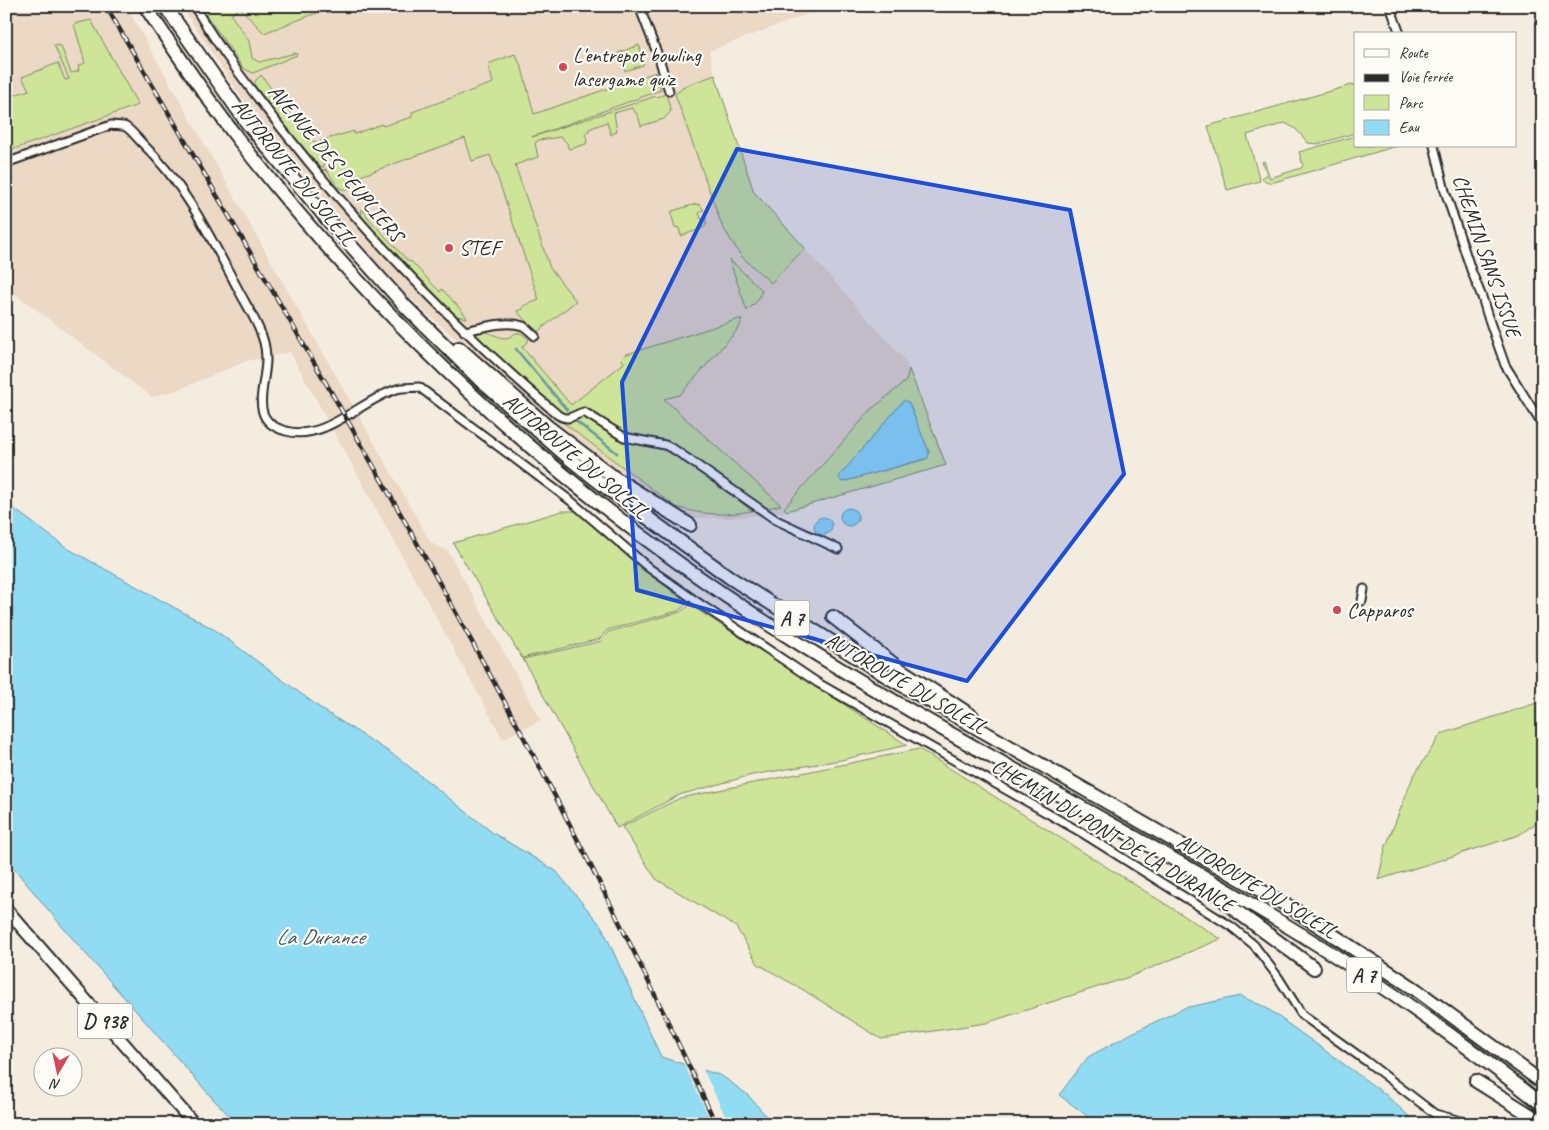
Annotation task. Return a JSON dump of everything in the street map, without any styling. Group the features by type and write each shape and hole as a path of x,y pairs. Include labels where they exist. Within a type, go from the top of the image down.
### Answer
{"highway":[{"name":"AUTOROUTE DU SOLEIL","path":"144,6 237,139 315,233 378,304 452,377 553,467 616,517 674,560 782,633 874,690 1176,861 1348,964 1457,1039 1543,1104"},
{"name":"AUTOROUTE DU SOLEIL","path":"165,6 247,123 327,219 406,307 480,380 548,440 608,489 688,549 782,612 888,677 1295,910 1415,989 1543,1083"},
{"path":"406,307 433,325 547,426 615,478 690,525"},
{"path":"833,617 901,670 1035,761"},
{"path":"1176,861 1235,910 1314,968"},
{"path":"1476,1080 1543,1123"}],"main road":[{"name":"D 938","path":"6,909 194,1124"}],"street":[{"name":"AVENUE DES PEUPLIERS","path":"194,6 253,93 298,150 367,230 464,331 520,382 563,418 568,419 584,412 624,437 664,445 675,450 776,520 838,549"},
{"path":"639,6 659,58 669,91"},
{"path":"1390,6 1399,32"},
{"name":"CHEMIN DU PONT DE LA DURANCE","path":"6,163 111,125 125,126 154,155 183,193 211,238 263,338 266,360 260,401 262,410 269,422 275,427 292,433 308,433 327,426 372,400 398,389 419,387 571,501 649,568 760,645 818,683 1084,834 1232,928 1254,945 1278,977 1302,1015 1435,1114 1472,1124"},
{"name":"CHEMIN SANS ISSUE","path":"1434,148 1445,191 1505,365 1543,426"},
{"path":"464,331 501,325 517,325 524,326 535,336"},
{"path":"1362,601 1364,589"}],"highlighted area":[{"path":"737,149 1070,210 1124,474 967,681 637,590 622,382"}],"shaded area":[{"path":"6,6 126,6 431,543 448,551 541,720 503,739 290,352 247,361 177,390 152,397 6,287"},
{"path":"181,6 829,6 709,51 715,75 754,192 905,360 946,465 787,511 738,518 696,518 674,512 541,413 397,287 239,94"}],"green space":[{"path":"200,6 335,6 264,33 240,8 231,15 249,41 252,58 259,62 296,53 297,55 253,73 243,68"},
{"path":"91,20 138,105 6,152 6,98 29,90 22,77 58,63 65,80 69,79 54,45 61,46 71,73 79,71 78,66 85,63 74,24"},
{"path":"639,45 644,60 643,65 625,71 618,53"},
{"path":"515,54 522,68 534,114 656,72 661,90 532,137 666,94 671,111 664,119 641,126 638,116 632,108 614,113 617,131 611,135 607,122 589,129 585,133 586,144 570,149 561,137 539,140 535,143 538,157 515,165 550,268 576,301 536,333 517,311 523,309 523,306 539,300 490,155 472,161 465,138 355,178 353,185 347,190 339,188 327,171 323,170 334,166 326,151 322,155 324,156 324,167 320,167 283,123 254,84 261,75 313,141 322,144 320,141 354,131 354,134 382,124 383,126 412,117 412,112 493,83 488,64"},
{"path":"715,75 754,192 805,248 771,283 741,256 722,226 675,94 682,87"},
{"path":"1354,84 1354,133 1318,144 1308,143 1296,129 1285,123 1247,135 1260,181 1227,190 1208,126"},
{"path":"1354,136 1354,148 1390,148 1271,183 1263,180 1262,177 1267,175 1262,162 1264,161 1270,178 1301,168 1303,166 1299,152"},
{"path":"696,204 700,205 704,210 699,212 701,219 706,218 706,225 703,228 681,236 679,228 675,227 672,211"},
{"path":"362,209 409,262 411,261 440,292 442,289 467,318 457,316 361,218"},
{"path":"729,259 762,290 758,300 747,311"},
{"path":"739,319 742,320 739,328 680,395 664,399 781,505 764,509 678,450 624,435 609,426 591,410 576,410 570,416 561,414 502,359 473,335 486,332 506,338 515,333 521,333 529,340 522,347 571,405 624,363 621,358 624,355"},
{"path":"909,369 946,465 787,511 784,508 872,409 906,381","holes":["907,401 929,452 926,459 842,482"]},
{"path":"582,416 587,416 618,439 672,452 715,481 752,511 714,514 676,507 561,421 570,422"},
{"path":"562,511 577,511 687,604 678,611 607,630 600,639 522,658 453,543"},
{"path":"690,605 907,745 841,760 752,775 679,795 617,828 523,659 602,641 608,632 680,612"},
{"path":"1543,701 1543,818 1519,835 1378,880 1386,846 1413,777 1441,734"},
{"path":"919,749 1221,939 1129,977 986,1023 881,1039 758,964 736,927 656,879 622,827 680,798"}],"water":[{"path":"904,400 909,403 929,452 928,458 842,482 839,478 840,475"},
{"name":"La Durance","path":"6,503 67,548 215,630 323,710 397,757 493,833 556,871 602,927 661,1057 722,1076 748,1095 773,1124 237,1124 65,930 6,859"},
{"path":"849,508 855,511 858,517 855,523 849,526 843,523 840,517 843,511"},
{"path":"819,517 827,517 832,522 830,533 819,535 814,530 814,522"},
{"path":"1240,996 1265,1007 1385,1094 1417,1124 1098,1124 1059,1095 1088,1057 1184,1008"}],"pier":[{"path":"683,1062 702,1067 729,1124 712,1124"}],"waterway":[{"path":"516,349 567,410"},
{"path":"577,422 617,453"}],"railway":[{"path":"106,6 314,363 467,632 594,872 716,1124"}],"place":[{"name":"L'entrepot bowling lasergame quiz","path":"563,67"},
{"name":"STEF","path":"449,248"},
{"name":"Capparos","path":"1337,610"}]}
